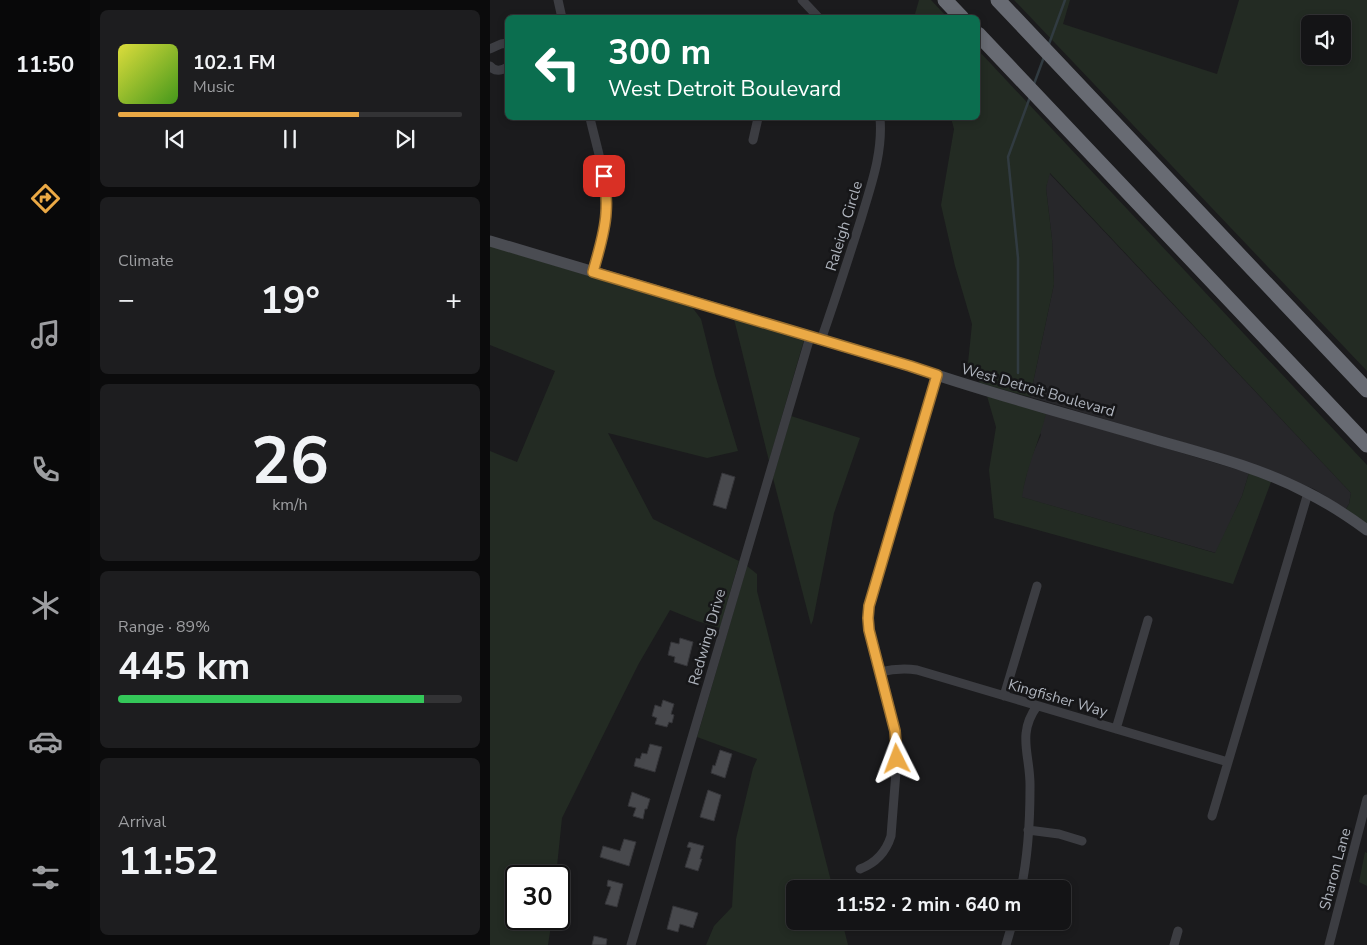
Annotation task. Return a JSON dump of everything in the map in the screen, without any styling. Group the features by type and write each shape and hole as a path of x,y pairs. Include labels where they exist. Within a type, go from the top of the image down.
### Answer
{"highway":[{"path":"946,0 959,15"},
{"path":"998,0 1367,390"},
{"path":"980,36 1367,445"}],"street":[{"path":"558,0 561,15"},
{"path":"802,0 816,15"},
{"path":"490,49 505,43"},
{"path":"490,66 499,71 505,68"},
{"path":"590,120 604,176 606,193 604,230 593,272"},
{"path":"753,140 758,120"},
{"name":"Raleigh Circle","path":"815,338 850,254 875,172 880,142 880,120"},
{"name":"West Detroit Boulevard","path":"490,241 1238,464 1308,493 1367,530"},
{"name":"Redwing Drive","path":"631,945 815,338"},
{"path":"860,869 880,857 891,836 897,750 895,731 869,630 869,606 937,375"},
{"path":"1212,816 1308,493"},
{"path":"1004,696 1037,586"},
{"path":"1116,729 1148,620"},
{"name":"Kingfisher Way","path":"880,672 905,668 917,670 1228,762"},
{"path":"1023,880 1030,788 1025,738 1028,721 1037,706"},
{"name":"Sharon Lane","path":"1329,945 1367,799"},
{"path":"1028,830 1059,834 1082,841"},
{"path":"1009,944 1011,930"},
{"path":"1174,945 1178,931"}],"shaded area":[{"path":"919,0 931,0 945,15 915,15"},
{"path":"1014,0 1070,0 1063,24 1217,74 1239,0 1367,0 1367,371"},
{"path":"980,52 1367,465 1367,524 1346,509 1351,493 1050,173 1046,188 1052,239 1054,284 1030,397 980,383 968,363 972,324 955,266 941,205 954,129 952,120 980,120"},
{"path":"1049,173 1351,493 1346,509 1314,489 1239,459 1030,397 1054,284 1052,239 1046,188"},
{"path":"490,246 692,307 701,319 715,375 738,451 707,458 608,433 653,519 739,561 720,628 670,610 638,665 562,818 557,865 505,865 505,930 550,930 548,945 490,945 490,451 517,462 555,371 490,345"},
{"path":"734,319 804,340 769,461"},
{"path":"987,396 1046,414 1026,476 1022,497 1215,553 1242,496 1249,473 1271,482 1233,584 994,518 989,470 996,427"},
{"path":"1028,407 1249,473 1242,496 1216,553 1021,497 1030,460 1041,435"},
{"path":"791,416 860,438 834,513 811,625 773,478"},
{"path":"747,566 757,574 757,591 831,880 786,880 786,930 844,930 848,945 706,945 714,926 732,907 736,839 753,768 757,759 697,737"},
{"path":"1365,852 1367,853 1367,886 1359,882"}],"building":[{"path":"722,473 735,477 726,509 713,505"},
{"path":"680,638 693,642 687,666 674,662 675,657 668,655 671,642 679,644"},
{"path":"663,700 674,704 671,714 674,715 672,723 669,722 667,727 655,724 657,718 652,716 655,705 661,707"},
{"path":"650,744 662,747 655,772 634,766 636,758 640,759 642,753 647,754"},
{"path":"720,750 732,754 725,778 711,773"},
{"path":"708,790 721,795 714,821 700,817"},
{"path":"632,792 650,799 643,819 633,816 636,808 628,806"},
{"path":"624,839 636,842 629,866 600,857 603,846 620,851"},
{"path":"689,842 704,846 698,871 685,867 691,848 687,847"},
{"path":"608,880 623,884 617,907 605,904 611,887 607,886"},
{"path":"673,906 698,913 693,928 680,924 678,932 667,929"},
{"path":"594,936 607,939 606,945 592,945"}],"waterway":[{"path":"1049,44 1065,0"},
{"path":"1034,84 1044,57"},
{"path":"1018,373 1018,258 1008,157 1030,97"}],"route":[{"path":"604,176 606,213 604,230 593,272 937,375 869,606 869,630 895,731 897,759"}]}
